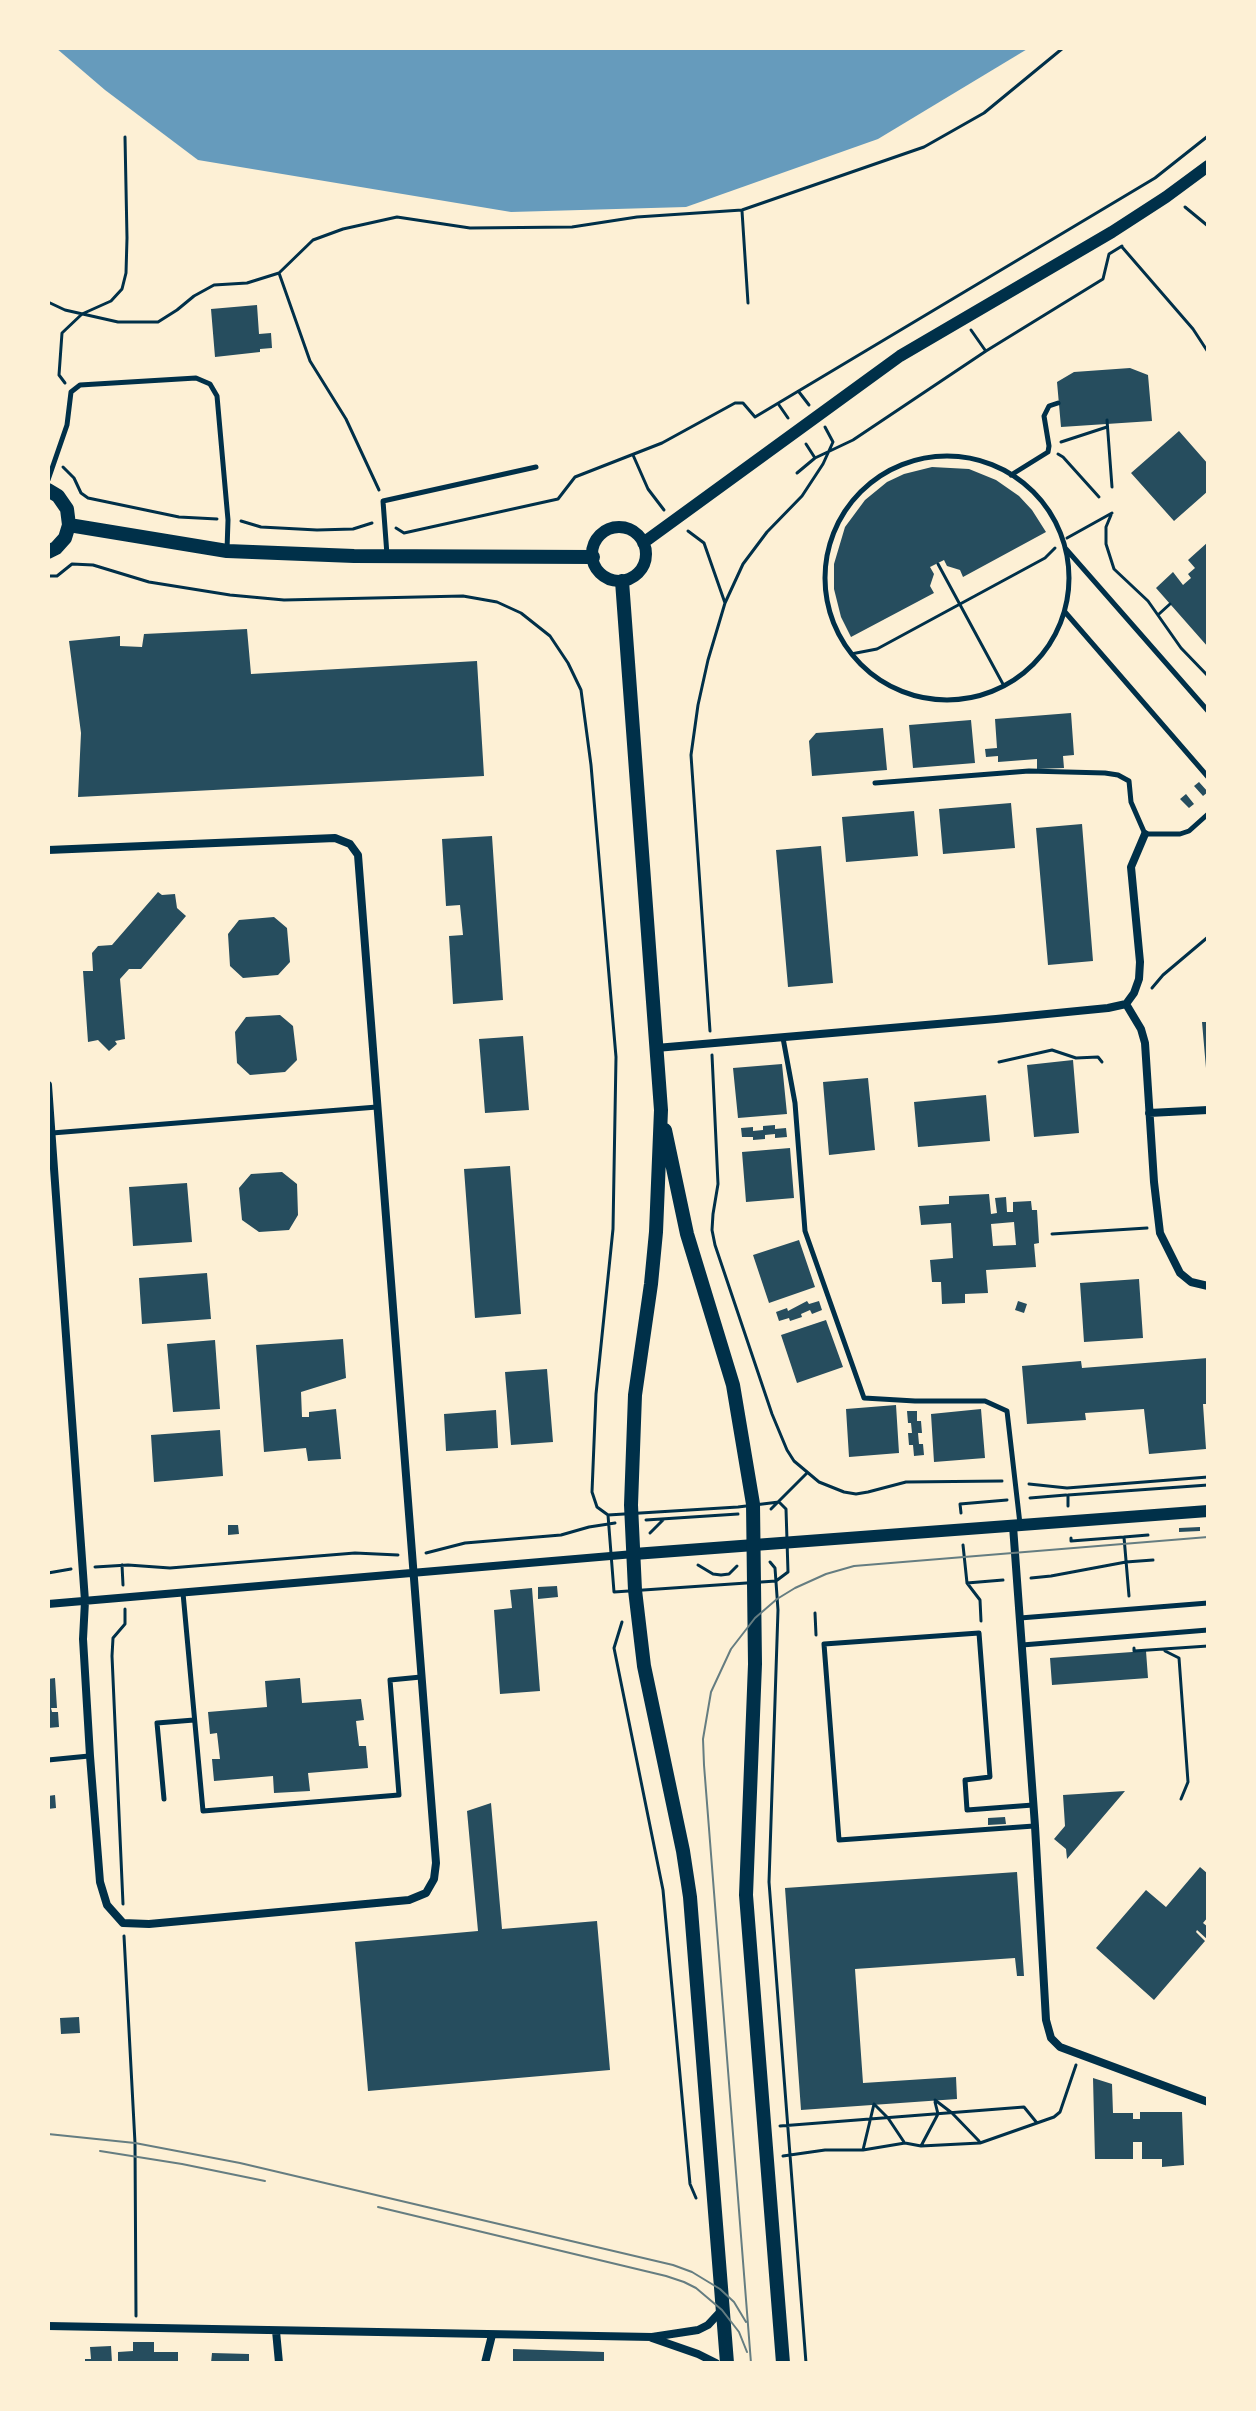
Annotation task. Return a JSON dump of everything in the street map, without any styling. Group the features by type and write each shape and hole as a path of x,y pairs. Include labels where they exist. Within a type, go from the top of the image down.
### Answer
{"main road":[{"path":"48,490 58,496 67,509 69,525 65,538 48,552"},
{"path":"69,525 227,551 593,557"},
{"path":"622,581 661,1110 656,1232 635,1395 631,1505 635,1590 644,1666 690,1897 727,2363"},
{"path":"661,1110 687,1234 733,1385 754,1513 755,1664 746,1895 783,2363"}],"street":[{"path":"643,543 900,356 1112,232 1208,166"},
{"path":"610,529 630,529 643,543 646,558 641,571 622,581 611,580 596,569 593,550 599,538 610,529"},
{"path":"656,1048 1126,1004 1139,979 1140,962 1131,867 1145,834"},
{"path":"48,850 335,838 350,844 358,855 436,1863 434,1879 426,1893 409,1900 149,1924 123,1923 107,1905 100,1882 90,1756 83,1639 85,1601 48,1085"},
{"path":"1126,1004 1141,1029 1145,1043 1159,1227 1180,1273 1191,1282 1208,1286"},
{"path":"1149,1113 1208,1110"},
{"path":"48,1604 634,1554 1208,1511"},
{"path":"1017,1526 1017,1579 1046,2020 1051,2038 1060,2047 1208,2102"},
{"path":"48,2326 652,2337 698,2330 708,2325 722,2310"},
{"path":"276,2331 279,2363"},
{"path":"485,2363 492,2335"},
{"path":"652,2337 716,2363"}],"lane":[{"path":"48,480 67,425 71,392 80,385 196,378 210,384 217,396 228,520 227,551"},
{"path":"1011,475 1048,452 1044,416 1049,406 1058,403"},
{"path":"941,456 979,460 1011,475 1042,501 1063,540 1069,583 1065,611 1051,642 1028,670 1004,686 977,697 936,700 912,695 877,679 851,654 831,617 825,590 825,564 830,540 839,520 861,491 894,468 916,460 941,456"},
{"path":"387,556 383,501 536,467"},
{"path":"1065,548 1208,711"},
{"path":"1065,611 1208,777"},
{"path":"875,783 1029,771 1118,775 1129,781 1131,802 1145,834 1180,834 1189,831 1208,814"},
{"path":"783,1038 795,1103 805,1231 864,1398 985,1401 1007,1411 1017,1526"},
{"path":"51,1133 378,1107"},
{"path":"183,1592 203,1811 399,1795 390,1680 422,1677"},
{"path":"1020,1618 1208,1603"},
{"path":"1022,1645 1208,1630"},
{"path":"1033,1805 967,1810 965,1780 990,1777 979,1633 824,1644 839,1840 1035,1826"},
{"path":"164,1799 157,1723 194,1720"},
{"path":"48,1760 90,1756"}],"path":[{"path":"48,302 65,310 118,322 158,322 214,285 247,283 279,273 313,240 343,229 397,217 470,228 572,227 637,217 742,210 924,147 984,113 1063,48"},
{"path":"55,465 69,471 81,493 88,498 179,517 240,520 261,527 353,529 385,520 404,533 558,499 575,477 662,443 735,403 743,403 755,417 1155,178 1208,136"},
{"path":"71,392 59,375 62,333 82,314 111,301 122,289 126,273 125,137"},
{"path":"1185,207 1208,226"},
{"path":"742,210 748,303"},
{"path":"797,473 815,458 853,440 986,351 1103,279 1109,254 1122,246"},
{"path":"1126,252 1193,329 1208,352"},
{"path":"279,273 310,361 346,419 383,501"},
{"path":"634,1554 664,1519 766,1512 807,1473 794,1461 779,1434 715,1245 713,1214 718,1184 691,755 708,660 725,603 743,564 767,532 802,496 833,442 798,391"},
{"path":"1107,420 1112,487"},
{"path":"1049,447 1108,427"},
{"path":"1049,447 1063,457 1099,497"},
{"path":"633,455 648,489 667,513 704,543 725,603"},
{"path":"851,654 877,649 1045,558 1063,540 1112,513 1106,527 1106,544 1114,569 1159,614 1181,648 1208,676"},
{"path":"48,576 57,576 72,564 93,565 149,582 284,600 463,596 497,602 521,613 550,636 568,663 581,690 591,765 616,1057 613,1229 596,1394 592,1492 597,1507 608,1515"},
{"path":"938,564 1004,686"},
{"path":"1159,614 1170,604"},
{"path":"1134,993 1150,989 1208,937"},
{"path":"999,1062 1052,1050 1076,1058 1098,1057 1102,1062"},
{"path":"1052,1234 1159,1227"},
{"path":"48,1573 122,1565 170,1568 355,1553 414,1555 465,1543 561,1535 608,1523"},
{"path":"1124,1537 1148,1535"},
{"path":"755,1545 775,1568 778,1610 769,1882 806,2363"},
{"path":"979,1633 980,1600 967,1583 1051,1576 1153,1560"},
{"path":"122,1565 125,1624 113,1638 112,1656 135,2143 136,2328"},
{"path":"625,1601 626,1591"},
{"path":"815,1613 816,1635 824,1644"},
{"path":"622,1621 614,1648 663,1890 690,2184 699,2206"},
{"path":"1162,1649 1179,1658 1188,1782 1181,1799"},
{"path":"767,2159 905,2143 921,2146 980,2143 1054,2117 1060,2112 1079,2054"},
{"path":"921,2146 938,2114 935,2100 980,2143"},
{"path":"863,2150 874,2104 905,2143"},
{"path":"764,2127 1024,2107 1037,2123"}],"water":[{"path":"56,48 1029,48 878,139 686,207 511,212 198,160 105,90"}],"building":[{"path":"257,305 259,334 271,333 272,348 215,357 211,309"},
{"path":"1130,368 1148,375 1152,421 1061,427 1057,382 1074,372"},
{"path":"1179,431 1208,464 1208,491 1174,521 1131,473"},
{"path":"932,467 969,469 996,480 1019,496 1046,532 963,577 960,570 947,566 944,560 930,567 934,574 930,586 934,593 851,637 841,617 834,589 834,564 845,527 865,500 887,482"},
{"path":"1208,542 1208,647 1156,588 1173,572 1183,585 1191,578 1188,574 1195,568 1188,560"},
{"path":"247,629 251,674 477,661 484,776 78,797 81,733 69,641 120,636 120,646 142,647 144,634"},
{"path":"1071,713 1074,755 1063,756 1064,768 1037,769 1037,759 998,762 998,756 986,757 985,749 997,748 995,719"},
{"path":"971,720 975,763 913,768 909,725"},
{"path":"883,728 887,770 812,776 809,741 816,733"},
{"path":"1199,782 1208,792 1203,796 1194,786"},
{"path":"1186,794 1194,804 1189,808 1180,799"},
{"path":"1011,803 1015,848 943,854 939,809"},
{"path":"914,811 918,856 846,862 842,817"},
{"path":"1082,824 1093,961 1048,965 1036,828"},
{"path":"492,836 503,1000 453,1004 449,936 463,935 460,905 446,906 442,839"},
{"path":"821,846 833,983 788,987 776,850"},
{"path":"158,892 162,895 175,894 177,908 186,916 141,969 129,969 120,979 125,1039 115,1041 117,1044 109,1051 98,1040 88,1042 83,971 93,971 92,953 98,946 112,945"},
{"path":"274,917 287,928 290,962 278,975 243,978 230,966 228,934 239,920"},
{"path":"280,1015 293,1026 297,1060 285,1072 250,1075 237,1063 235,1032 246,1017"},
{"path":"1202,1022 1208,1022 1206,1068"},
{"path":"523,1036 529,1110 485,1113 479,1039"},
{"path":"1073,1060 1079,1133 1034,1137 1027,1065"},
{"path":"782,1064 787,1114 738,1118 733,1068"},
{"path":"868,1078 875,1150 829,1155 823,1082"},
{"path":"986,1095 990,1141 918,1147 914,1102"},
{"path":"775,1125 775,1129 786,1128 787,1137 775,1138 775,1134 753,1140 753,1137 742,1137 741,1128 753,1127 753,1131"},
{"path":"790,1148 794,1198 746,1202 742,1152"},
{"path":"510,1166 521,1314 475,1318 464,1169"},
{"path":"282,1172 297,1184 298,1215 289,1230 259,1232 242,1220 239,1188 251,1174"},
{"path":"187,1183 192,1242 133,1246 129,1187"},
{"path":"989,1194 991,1214 997,1213 995,1198 1006,1197 1007,1212 1013,1212 1013,1202 1031,1201 1032,1210 1037,1210 1039,1243 1034,1244 1036,1267 986,1270 988,1293 965,1294 965,1303 942,1304 941,1282 932,1282 930,1260 953,1258 951,1223 921,1225 919,1206 949,1204 949,1196","holes":["1014,1222 1016,1245 993,1246 991,1224"]},
{"path":"799,1240 815,1287 769,1303 753,1255"},
{"path":"207,1273 211,1319 142,1324 139,1278"},
{"path":"1139,1279 1143,1338 1084,1342 1080,1283"},
{"path":"807,1301 809,1304 819,1301 822,1310 812,1314 810,1310 801,1314 802,1317 779,1321 776,1312 787,1308 788,1311"},
{"path":"1018,1301 1027,1304 1024,1313 1015,1310"},
{"path":"826,1320 843,1367 797,1383 781,1335"},
{"path":"343,1339 346,1378 301,1392 302,1417 309,1417 309,1412 336,1409 341,1459 308,1461 306,1448 264,1452 256,1345"},
{"path":"215,1340 220,1409 173,1412 167,1344"},
{"path":"1208,1358 1208,1404 1203,1404 1206,1449 1149,1454 1144,1409 1085,1413 1086,1420 1027,1424 1022,1366 1081,1361 1082,1368"},
{"path":"547,1369 553,1442 511,1445 505,1372"},
{"path":"896,1405 899,1453 849,1457 846,1409"},
{"path":"981,1409 985,1458 934,1462 931,1414"},
{"path":"496,1410 498,1448 446,1451 444,1414"},
{"path":"907,1411 917,1411 917,1421 921,1421 922,1433 918,1433 924,1455 914,1456 913,1445 909,1445 908,1433 912,1433"},
{"path":"220,1430 223,1476 154,1482 151,1435"},
{"path":"228,1525 238,1525 239,1534 228,1535"},
{"path":"1200,1527 1200,1531 1179,1532 1179,1528"},
{"path":"557,1586 558,1597 538,1599 538,1587"},
{"path":"532,1588 540,1691 500,1694 494,1610 512,1608 510,1590"},
{"path":"1146,1651 1148,1678 1052,1685 1050,1658"},
{"path":"55,1678 57,1708 51,1708 52,1712 58,1712 59,1727 48,1728 48,1679"},
{"path":"300,1678 302,1703 361,1699 364,1720 356,1721 359,1746 366,1746 368,1768 308,1773 310,1791 274,1793 273,1776 214,1781 212,1759 220,1759 217,1733 210,1734 208,1712 267,1707 265,1681"},
{"path":"1125,1791 1067,1859 1066,1849 1054,1839 1065,1826 1063,1795"},
{"path":"55,1795 56,1808 48,1809 48,1796"},
{"path":"491,1803 502,1929 597,1921 610,2070 368,2091 355,1942 478,1931 467,1811"},
{"path":"1005,1817 1006,1824 988,1825 988,1818"},
{"path":"1200,1867 1208,1874 1208,1917 1203,1923 1208,1927 1208,1940 1197,1930 1205,1941 1154,2000 1096,1948 1146,1890 1166,1907"},
{"path":"1017,1872 1024,1976 1017,1976 1015,1958 855,1969 863,2083 956,2077 957,2099 801,2110 785,1888"},
{"path":"79,2017 80,2033 61,2034 60,2018"},
{"path":"1093,2078 1112,2084 1113,2113 1133,2113 1133,2119 1140,2119 1140,2112 1182,2112 1184,2165 1162,2167 1162,2159 1142,2159 1142,2142 1133,2142 1133,2159 1095,2159"},
{"path":"133,2342 154,2342 154,2352 178,2352 178,2363 118,2363 118,2352 133,2351"},
{"path":"111,2346 112,2363 85,2363 85,2359 91,2359 90,2347"},
{"path":"513,2349 604,2352 604,2363 513,2363"},
{"path":"212,2353 249,2354 249,2363 211,2363"}],"tram line":[{"path":"751,2363 703,1739 711,1692 731,1649 755,1618 777,1599 826,1574 854,1566 1208,1537"},
{"path":"48,2134 135,2143 240,2163 673,2265 692,2272 720,2289 734,2302 746,2322"},
{"path":"100,2151 265,2181"},
{"path":"378,2207 684,2282 722,2310 739,2332 747,2352"}]}
